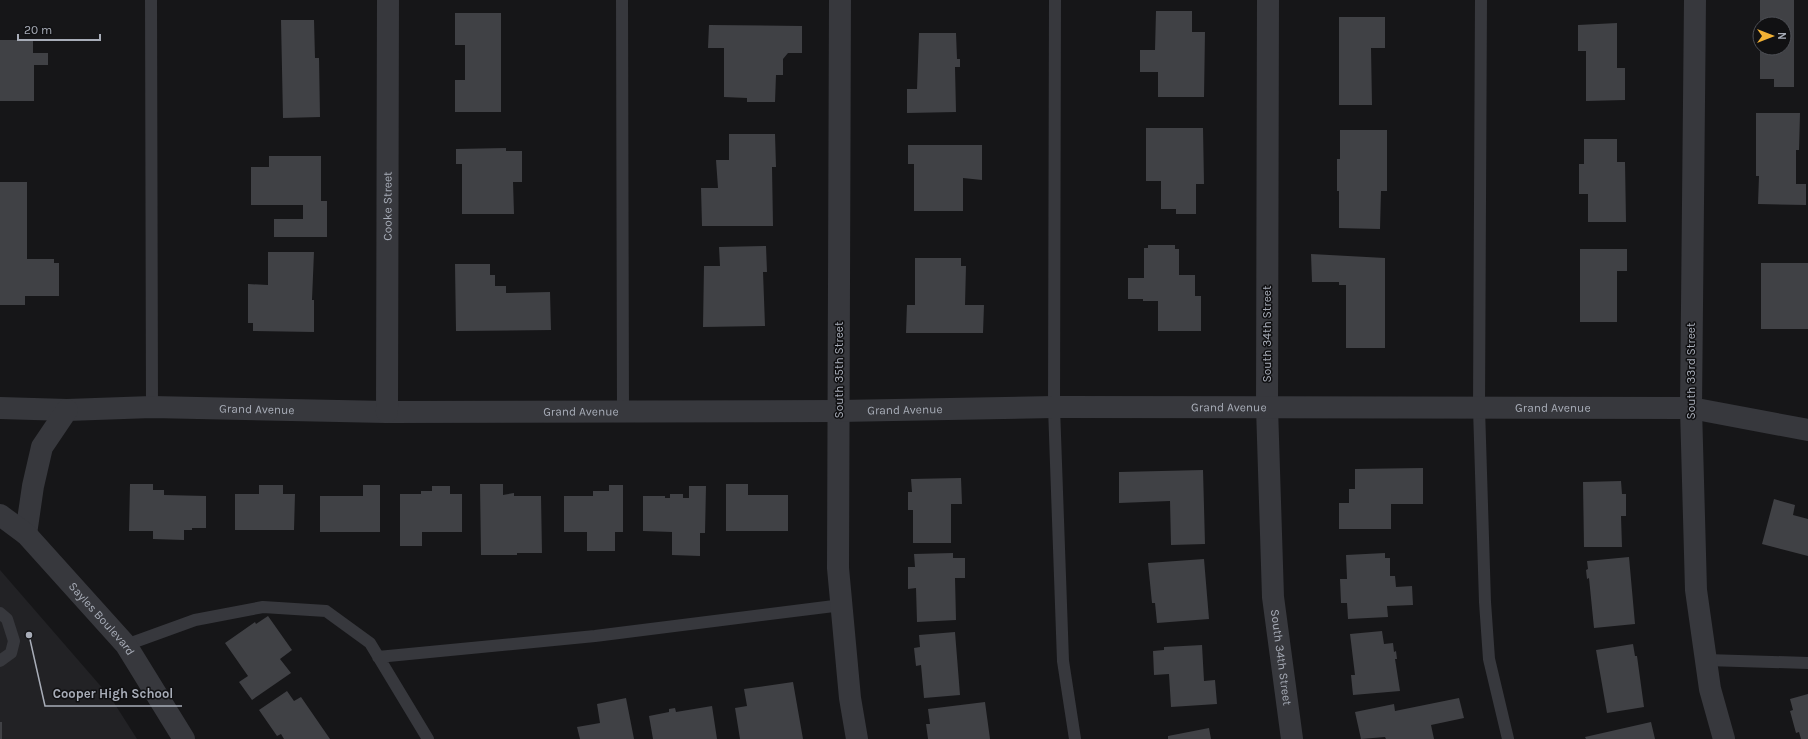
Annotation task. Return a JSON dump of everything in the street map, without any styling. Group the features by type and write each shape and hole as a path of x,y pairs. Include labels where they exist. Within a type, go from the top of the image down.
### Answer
{"street":[{"name":"Cooke Street","path":"387,412 388,0"},
{"name":"South 35th Street","path":"840,0 838,568 850,698 857,739"},
{"name":"South 34th Street","path":"1268,0 1266,407 1273,596 1292,739"},
{"name":"South 33rd Street","path":"1695,0 1691,408 1696,590 1710,689 1724,739"},
{"name":"Grand Avenue","path":"0,408 67,410 152,407 387,412 623,412 839,411 1054,407 1691,408 1808,430"},
{"path":"26,534 33,486 42,447 67,410"},
{"name":"Sayles Boulevard","path":"0,515 26,534 126,645 181,738"}],"lane":[{"path":"150,0 152,407"},
{"path":"622,0 623,412"},
{"path":"1055,0 1054,407 1063,661 1075,739"},
{"path":"1481,0 1479,408 1485,602 1488,658 1508,739"},
{"path":"378,657 596,636 842,605"},
{"path":"126,645 195,620 263,607 326,611 370,643 428,739"},
{"path":"0,613 8,619 14,641 11,653 0,661"},
{"path":"1706,660 1808,663"}],"shaded area":[{"path":"0,570 111,698 137,739 0,739"}],"building":[{"path":"1760,0 1794,0 1794,87 1774,87 1774,79 1760,79 1760,56 1792,56 1792,16 1760,16"},
{"path":"1156,11 1192,11 1192,32 1205,32 1204,97 1158,97 1158,72 1140,72 1140,50 1155,50"},
{"path":"455,13 501,13 501,112 455,112 455,80 465,80 465,45 455,45"},
{"path":"1339,17 1385,17 1385,48 1371,48 1372,105 1339,105"},
{"path":"281,20 314,20 315,58 319,58 320,117 283,118"},
{"path":"1617,23 1617,68 1625,68 1625,100 1586,101 1586,51 1578,51 1578,25"},
{"path":"709,25 802,26 802,53 788,53 783,59 783,75 776,75 775,102 747,102 747,98 724,97 724,48 708,48"},
{"path":"919,33 956,33 957,59 960,59 960,67 955,67 956,112 907,113 907,89 917,89"},
{"path":"0,40 33,40 33,53 48,53 48,65 34,65 34,101 0,101"},
{"path":"1756,113 1800,113 1799,150 1796,150 1796,184 1806,184 1806,205 1758,204 1759,176 1756,176"},
{"path":"1146,128 1203,128 1204,184 1196,184 1196,214 1176,214 1176,209 1161,209 1161,181 1146,181"},
{"path":"1340,130 1387,130 1387,191 1381,191 1380,229 1339,228 1337,159 1340,159"},
{"path":"729,134 775,134 776,167 772,167 773,226 702,226 701,188 718,188 716,160 729,160"},
{"path":"1584,139 1617,139 1617,162 1625,162 1626,222 1588,222 1588,194 1579,194 1579,164 1584,164"},
{"path":"908,145 982,145 982,180 963,178 963,211 914,211 914,164 908,164"},
{"path":"506,148 506,151 522,151 522,182 513,182 514,214 462,214 462,164 456,164 456,149"},
{"path":"269,156 321,156 321,201 327,201 327,237 274,237 274,219 303,219 303,205 251,205 251,167 269,167"},
{"path":"0,182 27,182 27,259 54,259 54,263 59,263 59,296 25,296 25,305 0,305"},
{"path":"1148,245 1175,245 1175,249 1179,249 1179,275 1195,275 1195,296 1201,296 1201,331 1158,331 1158,301 1128,299 1128,278 1144,278 1144,248 1148,248"},
{"path":"766,246 767,272 763,272 765,326 703,327 704,266 720,266 719,247"},
{"path":"1580,249 1627,249 1627,271 1617,271 1617,322 1580,322"},
{"path":"268,252 314,252 312,300 314,300 314,332 253,331 253,323 248,323 248,284 268,285"},
{"path":"1311,254 1385,258 1385,348 1346,348 1346,285 1339,285 1339,282 1312,282"},
{"path":"915,258 961,258 961,266 966,266 965,305 984,305 983,333 906,333 907,305 915,305"},
{"path":"1761,263 1808,263 1808,329 1761,329"},
{"path":"455,264 490,264 490,275 495,275 495,286 506,286 506,293 550,292 551,330 456,331"},
{"path":"1423,468 1423,504 1391,504 1391,529 1339,529 1339,503 1349,503 1349,489 1355,489 1355,469"},
{"path":"1203,470 1205,544 1171,545 1170,501 1119,503 1119,472"},
{"path":"961,478 962,504 951,504 951,543 913,543 913,510 908,510 908,492 912,492 911,479"},
{"path":"1621,481 1622,494 1626,494 1626,516 1621,516 1622,547 1584,547 1583,482"},
{"path":"130,484 153,484 153,490 164,490 164,495 206,496 206,528 192,528 192,530 184,530 184,540 153,539 153,531 129,531"},
{"path":"480,484 503,484 503,495 514,493 514,496 541,496 542,553 481,555"},
{"path":"726,484 748,484 748,495 788,495 788,531 726,531"},
{"path":"259,485 283,485 283,494 295,494 294,530 235,530 235,494 259,494"},
{"path":"363,485 380,485 380,532 320,532 320,496 363,496"},
{"path":"609,485 623,485 623,532 615,532 615,551 587,551 587,532 564,532 564,496 593,496 593,491 609,491"},
{"path":"432,486 450,486 450,494 462,494 462,532 422,532 422,546 400,546 400,494 421,494 421,491 432,491"},
{"path":"689,486 706,486 705,533 700,533 700,556 672,555 672,532 643,531 643,496 665,496 665,498 670,498 670,494 683,494 683,498 689,498"},
{"path":"1774,499 1795,505 1793,515 1808,519 1808,556 1762,544"},
{"path":"953,553 953,558 965,558 965,578 955,578 956,620 917,622 916,588 908,589 908,567 915,567 914,554"},
{"path":"1385,553 1385,558 1390,558 1390,576 1395,576 1396,587 1412,586 1413,605 1387,606 1388,617 1348,619 1347,603 1341,603 1340,579 1347,579 1346,555"},
{"path":"1629,557 1635,624 1594,628 1589,578 1587,579 1586,570 1588,569 1587,561"},
{"path":"1204,559 1209,619 1157,623 1155,603 1152,603 1148,563"},
{"path":"268,616 292,650 280,659 291,673 252,700 239,682 248,676 225,643 255,622 256,624"},
{"path":"1382,631 1384,644 1393,643 1394,652 1396,651 1397,659 1395,659 1400,691 1353,695 1351,675 1355,675 1350,634"},
{"path":"955,632 960,695 924,698 921,665 916,666 914,648 920,647 919,635"},
{"path":"1633,644 1635,656 1637,656 1644,707 1607,713 1596,650"},
{"path":"1202,645 1204,681 1215,680 1217,704 1171,707 1169,674 1154,675 1153,651 1164,650 1164,647"},
{"path":"793,682 803,739 740,739 735,708 747,706 744,689"},
{"path":"287,691 294,701 301,697 330,739 284,739 281,734 277,736 259,710"},
{"path":"1808,694 1808,739 1801,739 1799,732 1796,733 1790,711 1793,710 1790,699"},
{"path":"626,698 634,739 580,739 577,727 600,723 597,704"},
{"path":"1459,698 1464,718 1431,725 1434,739 1386,739 1385,737 1361,739 1355,712 1394,704 1395,711"},
{"path":"985,702 990,739 928,739 926,724 930,724 928,709"},
{"path":"712,706 717,739 653,739 649,716 669,712 669,709 675,708 676,712"},
{"path":"0,722 2,722 2,739 0,739"},
{"path":"1651,722 1655,739 1586,739 1585,737"},
{"path":"1209,728 1211,739 1168,739 1168,736"}],"place":[{"name":"Cooper High School","path":"29,635"}]}
